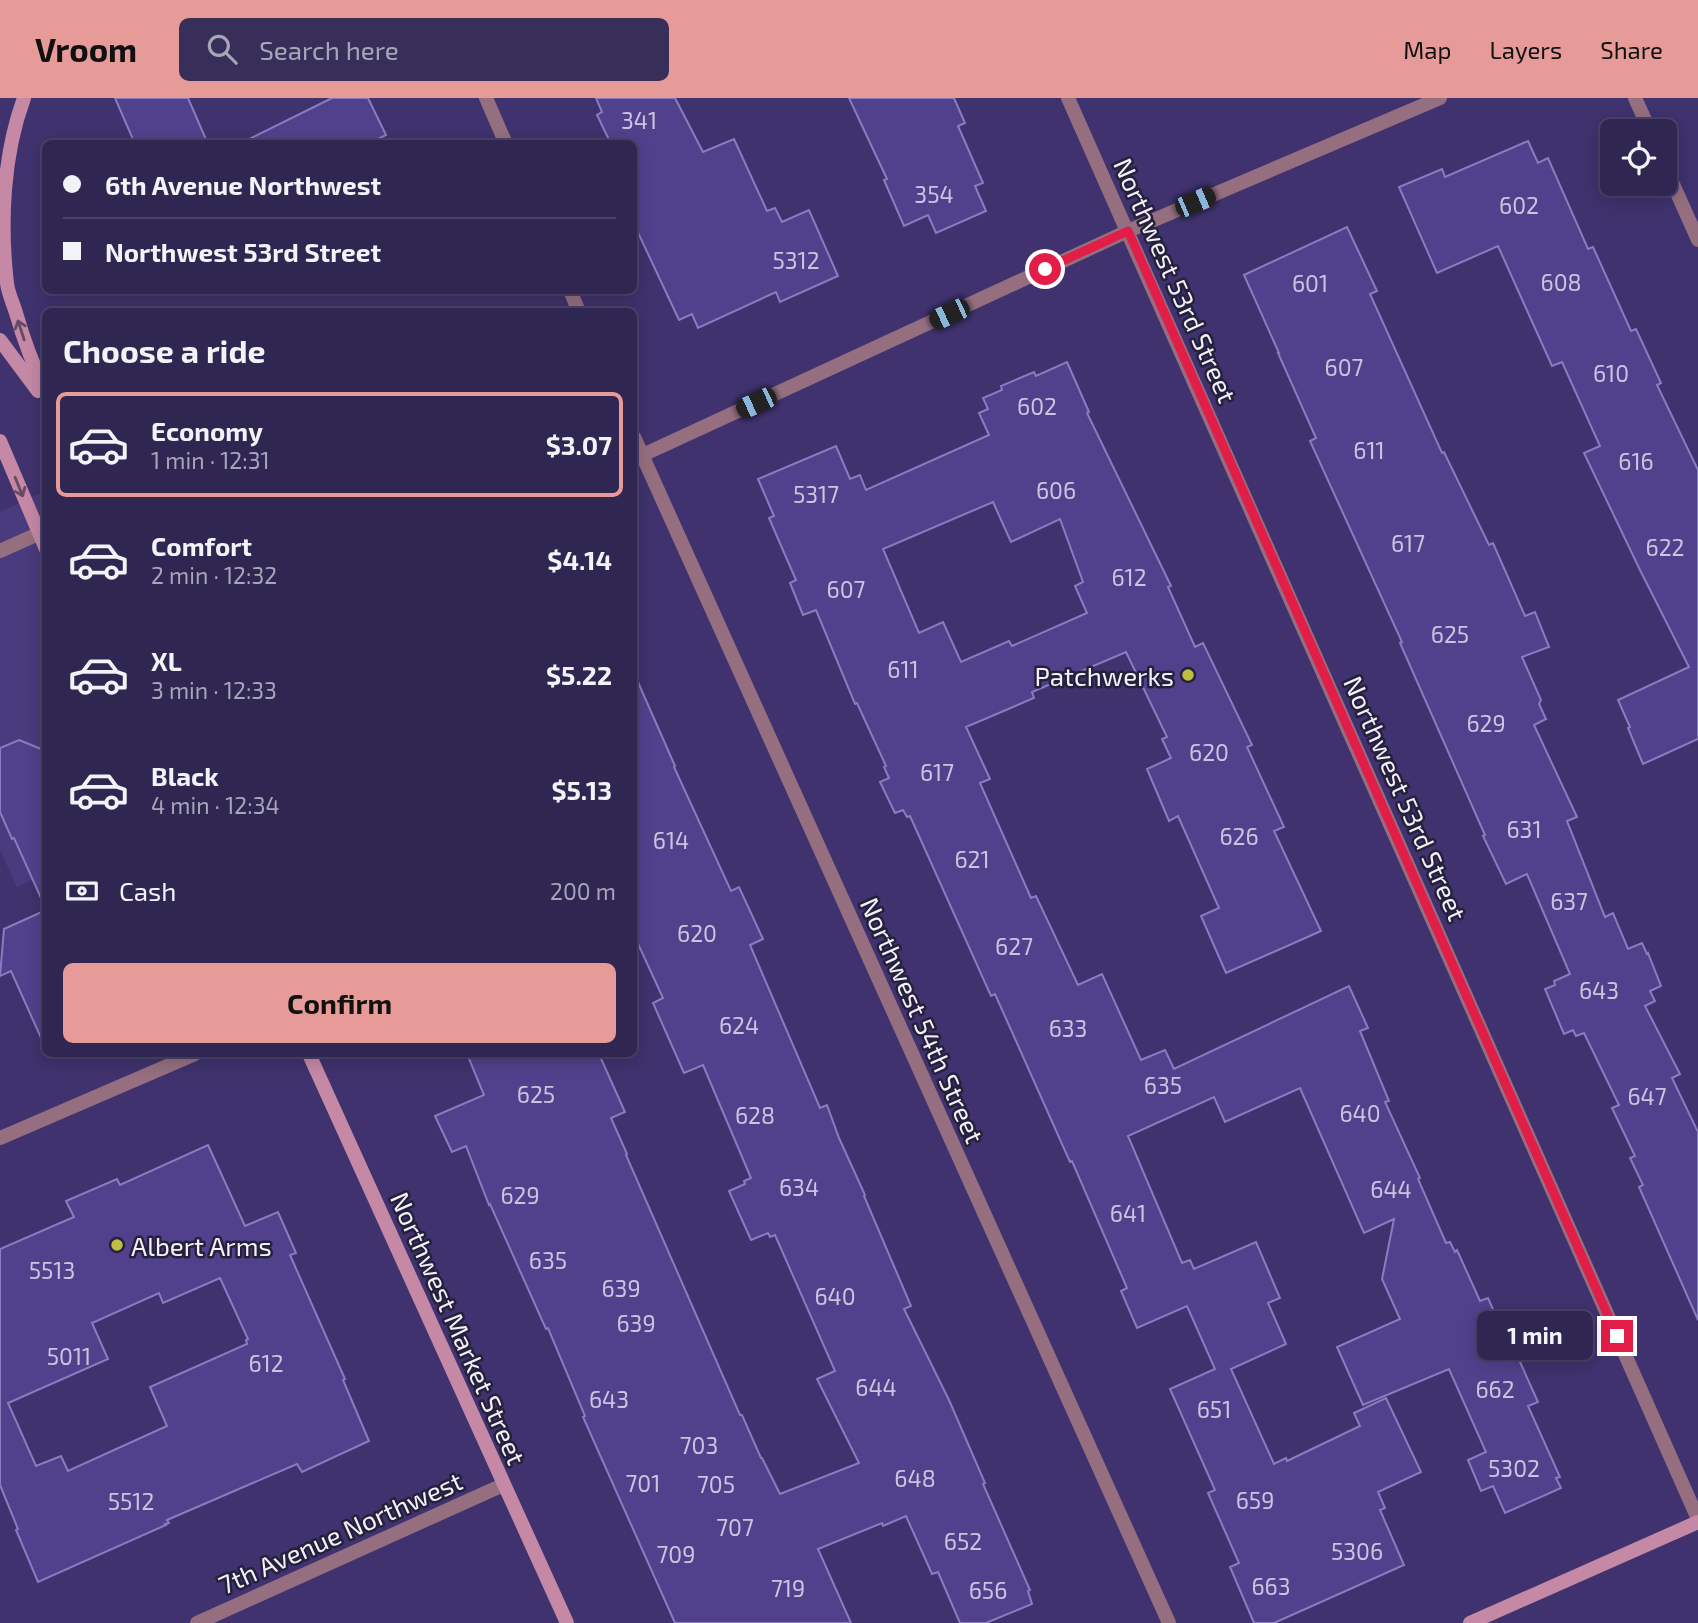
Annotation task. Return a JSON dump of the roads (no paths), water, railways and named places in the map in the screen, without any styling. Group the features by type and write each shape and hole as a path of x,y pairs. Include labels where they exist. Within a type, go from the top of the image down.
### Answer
{"main road":[{"path":"24,98 4,180 2,232 7,285 30,358 42,384"},
{"path":"0,340 42,395"},
{"path":"0,441 42,542"},
{"name":"Northwest Market Street","path":"310,1057 567,1623"},
{"path":"1470,1623 1698,1521"}],"street":[{"path":"486,98 504,140"},
{"name":"Northwest 53rd Street","path":"1068,98 1698,1521"},
{"path":"638,458 1128,231 1440,98"},
{"path":"1635,98 1645,119"},
{"path":"1677,193 1698,240"},
{"name":"Northwest 54th Street","path":"638,458 1169,1623"},
{"path":"0,551 38,534"},
{"path":"0,1138 188,1057"},
{"name":"7th Avenue Northwest","path":"197,1623 503,1485"}],"place":[{"name":"Patchwerks","path":"1188,675"},
{"name":"Albert Arms","path":"117,1245"}]}
